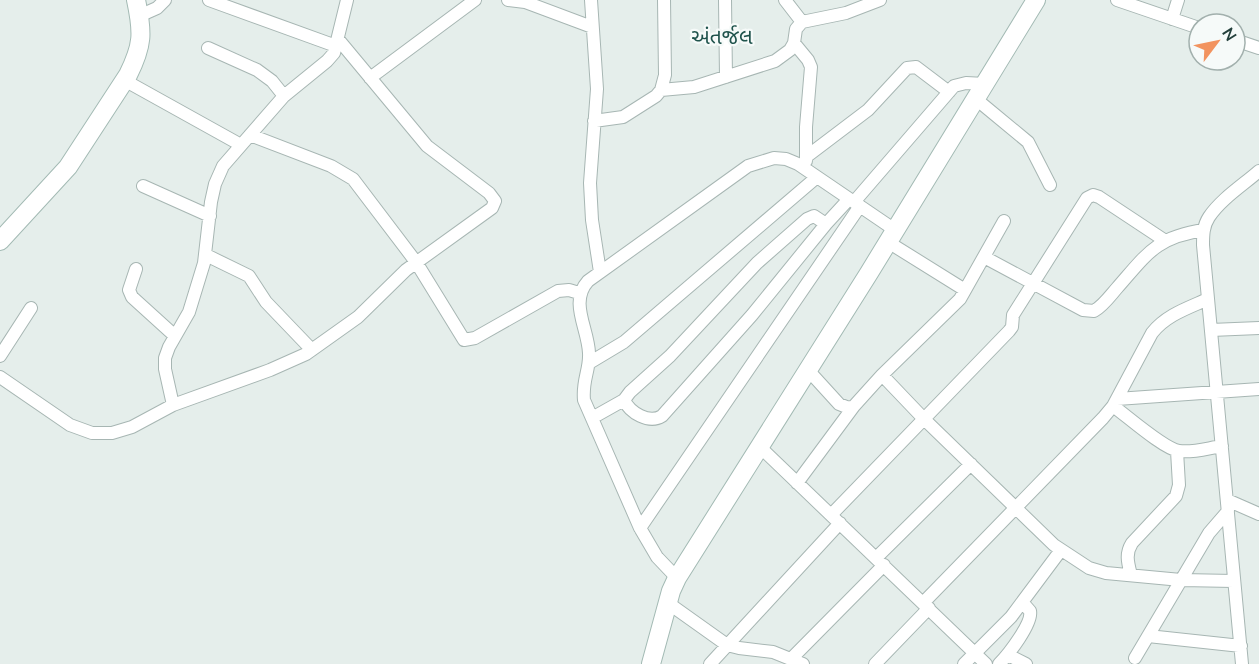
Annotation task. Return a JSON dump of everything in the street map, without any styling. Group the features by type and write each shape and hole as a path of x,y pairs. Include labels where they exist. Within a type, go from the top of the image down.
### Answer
{"street":[{"path":"0,241 68,167 124,80 136,59 142,36 138,8 157,9 165,0"},
{"path":"0,377 70,425 92,433 112,433 132,428 172,405 290,362 312,350 358,317 416,262 492,208 495,201 489,193 427,146 337,42 209,0"},
{"path":"172,405 165,358 169,346 189,312 206,255 215,184 223,166 284,96 334,53 347,0"},
{"path":"370,78 475,0"},
{"path":"508,0 525,1 592,27"},
{"path":"591,0 597,89 590,193 600,272"},
{"path":"661,90 664,75 664,0"},
{"path":"725,0 726,77"},
{"path":"785,0 802,22"},
{"path":"839,0 839,14"},
{"path":"594,120 623,117 661,90 694,87 775,61 790,50 794,43 796,29 802,22 856,10 880,0"},
{"path":"651,664 677,578 1036,0"},
{"path":"1117,0 1187,24"},
{"path":"1172,19 1178,0"},
{"path":"794,43 811,67 806,127 806,163 817,177 854,202 891,236 965,290"},
{"path":"208,48 257,70 272,81 284,96"},
{"path":"806,163 868,110 907,68 916,67 949,92"},
{"path":"124,80 241,145"},
{"path":"640,528 854,202 949,92 959,84 980,92 1028,142 1050,184"},
{"path":"250,135 331,165 353,179 416,262 464,340 475,338 558,291 569,290 579,294"},
{"path":"677,578 657,557 640,528 584,400 583,389 589,363 579,294 588,281 748,166 774,158 806,163"},
{"path":"1242,664 1203,245 1208,218 1259,171"},
{"path":"589,363 624,342 817,177"},
{"path":"143,186 210,216"},
{"path":"715,662 924,419 1009,331 1012,327 1013,315 1088,198 1093,195 1164,240"},
{"path":"624,400 631,410 650,419 655,420 662,416 752,315 826,224 854,202"},
{"path":"592,418 624,400 670,356 748,271 807,219 814,216 826,224"},
{"path":"797,483 854,406 882,375 952,308 965,290 1004,220"},
{"path":"984,257 1083,310 1094,311 1150,250 1164,240 1204,230"},
{"path":"206,255 249,276 266,302 312,350"},
{"path":"136,269 129,290 132,297 175,336"},
{"path":"875,664 1115,402 1159,324 1172,315 1208,299"},
{"path":"0,356 31,308"},
{"path":"1211,330 1259,328"},
{"path":"808,370 839,404 849,408 854,406"},
{"path":"882,375 1016,509 1061,550 1089,568 1131,576 1181,580 1234,580"},
{"path":"1115,402 1259,389"},
{"path":"1115,402 1166,446 1177,451 1222,446"},
{"path":"760,447 986,664"},
{"path":"1131,576 1128,550 1176,496 1179,485 1177,451"},
{"path":"668,603 728,645 773,652 797,662 880,561 971,464"},
{"path":"1228,505 1259,514"},
{"path":"1135,658 1228,505"},
{"path":"964,664 1023,603 1061,550"},
{"path":"1023,603 1032,615 1004,659 1026,664"},
{"path":"1148,636 1241,646"}],"district":[{"name":"અંતર્જલ","path":"722,37"}]}
